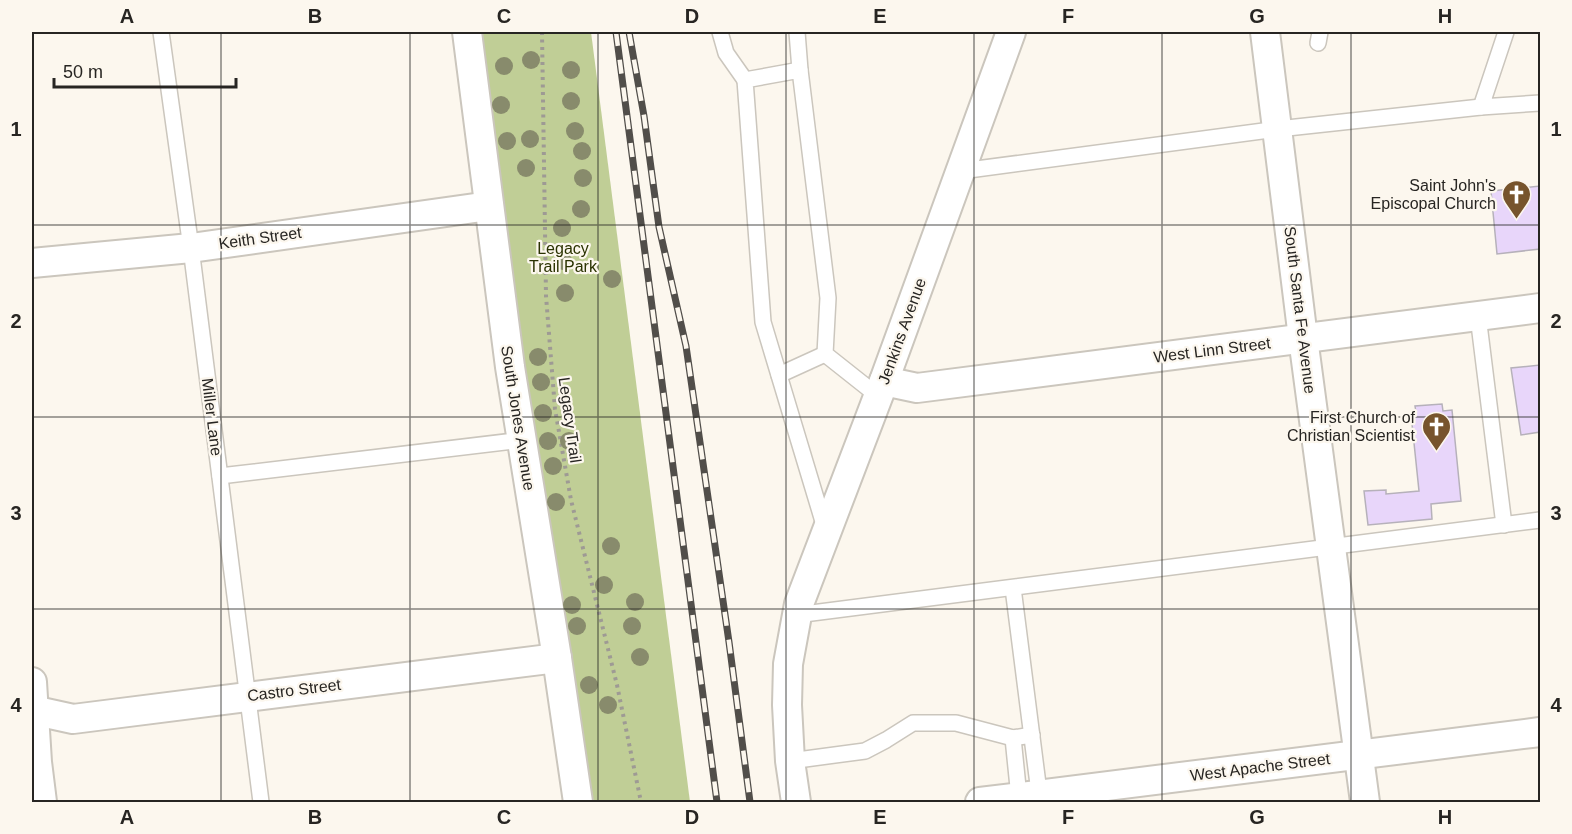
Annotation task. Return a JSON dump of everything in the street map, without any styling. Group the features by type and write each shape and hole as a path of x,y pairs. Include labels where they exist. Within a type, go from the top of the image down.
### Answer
{"street":[{"name":"South Jones Avenue","path":"466,32 510,368 578,802"},
{"name":"Jenkins Avenue","path":"796,802 790,761 787,705 788,664 799,603 881,389 1011,32"},
{"name":"South Santa Fe Avenue","path":"1265,32 1365,802"},
{"name":"Keith Street","path":"32,263 191,248 489,206"},
{"name":"West Linn Street","path":"881,389 917,388 1540,308"},
{"name":"Castro Street","path":"33,711 73,719 557,658"},
{"path":"32,682 42,802"},
{"name":"West Apache Street","path":"980,802 1033,798 1540,732"}],"lane":[{"name":"Miller Lane","path":"161,32 191,248 261,802"},
{"path":"720,32 726,53 746,80 763,322 826,531"},
{"path":"797,32 828,298 825,354"},
{"path":"1481,107 1506,32"},
{"path":"746,80 800,70"},
{"path":"961,171 1278,129 1481,107 1540,104"},
{"path":"1478,316 1504,525"},
{"path":"779,375 825,354"},
{"path":"825,354 881,389"},
{"path":"220,476 522,440"},
{"path":"795,623 1013,588 1540,520"},
{"path":"1013,588 1032,735 1033,798"},
{"path":"790,761 865,751 913,723 956,723 1013,738 1032,735"},
{"path":"1013,738 1033,798"}],"path":[{"name":"Legacy Trail","path":"542,32 546,296 555,409 571,500 617,685 641,802"}],"green space":[{"name":"Legacy Trail Park","path":"478,32 591,32 690,802 590,802 506,264"}],"building":[{"name":"Saint John's Episcopal Church","path":"1540,186 1540,249 1497,254 1491,191"},
{"path":"1540,365 1540,432 1521,435 1511,368"},
{"name":"First Church of Christian Scientist","path":"1442,404 1443,411 1452,410 1461,501 1431,504 1432,519 1368,525 1364,491 1386,490 1386,494 1419,491 1411,414 1416,413 1415,406"}],"railway":[{"path":"616,32 717,802"},
{"path":"629,32 644,116 659,227 686,346 750,802"}],"place":[{"name":"Saint John's Episcopal Church","path":"1517,220"},
{"name":"First Church of Christian Scientist","path":"1436,452"}]}
